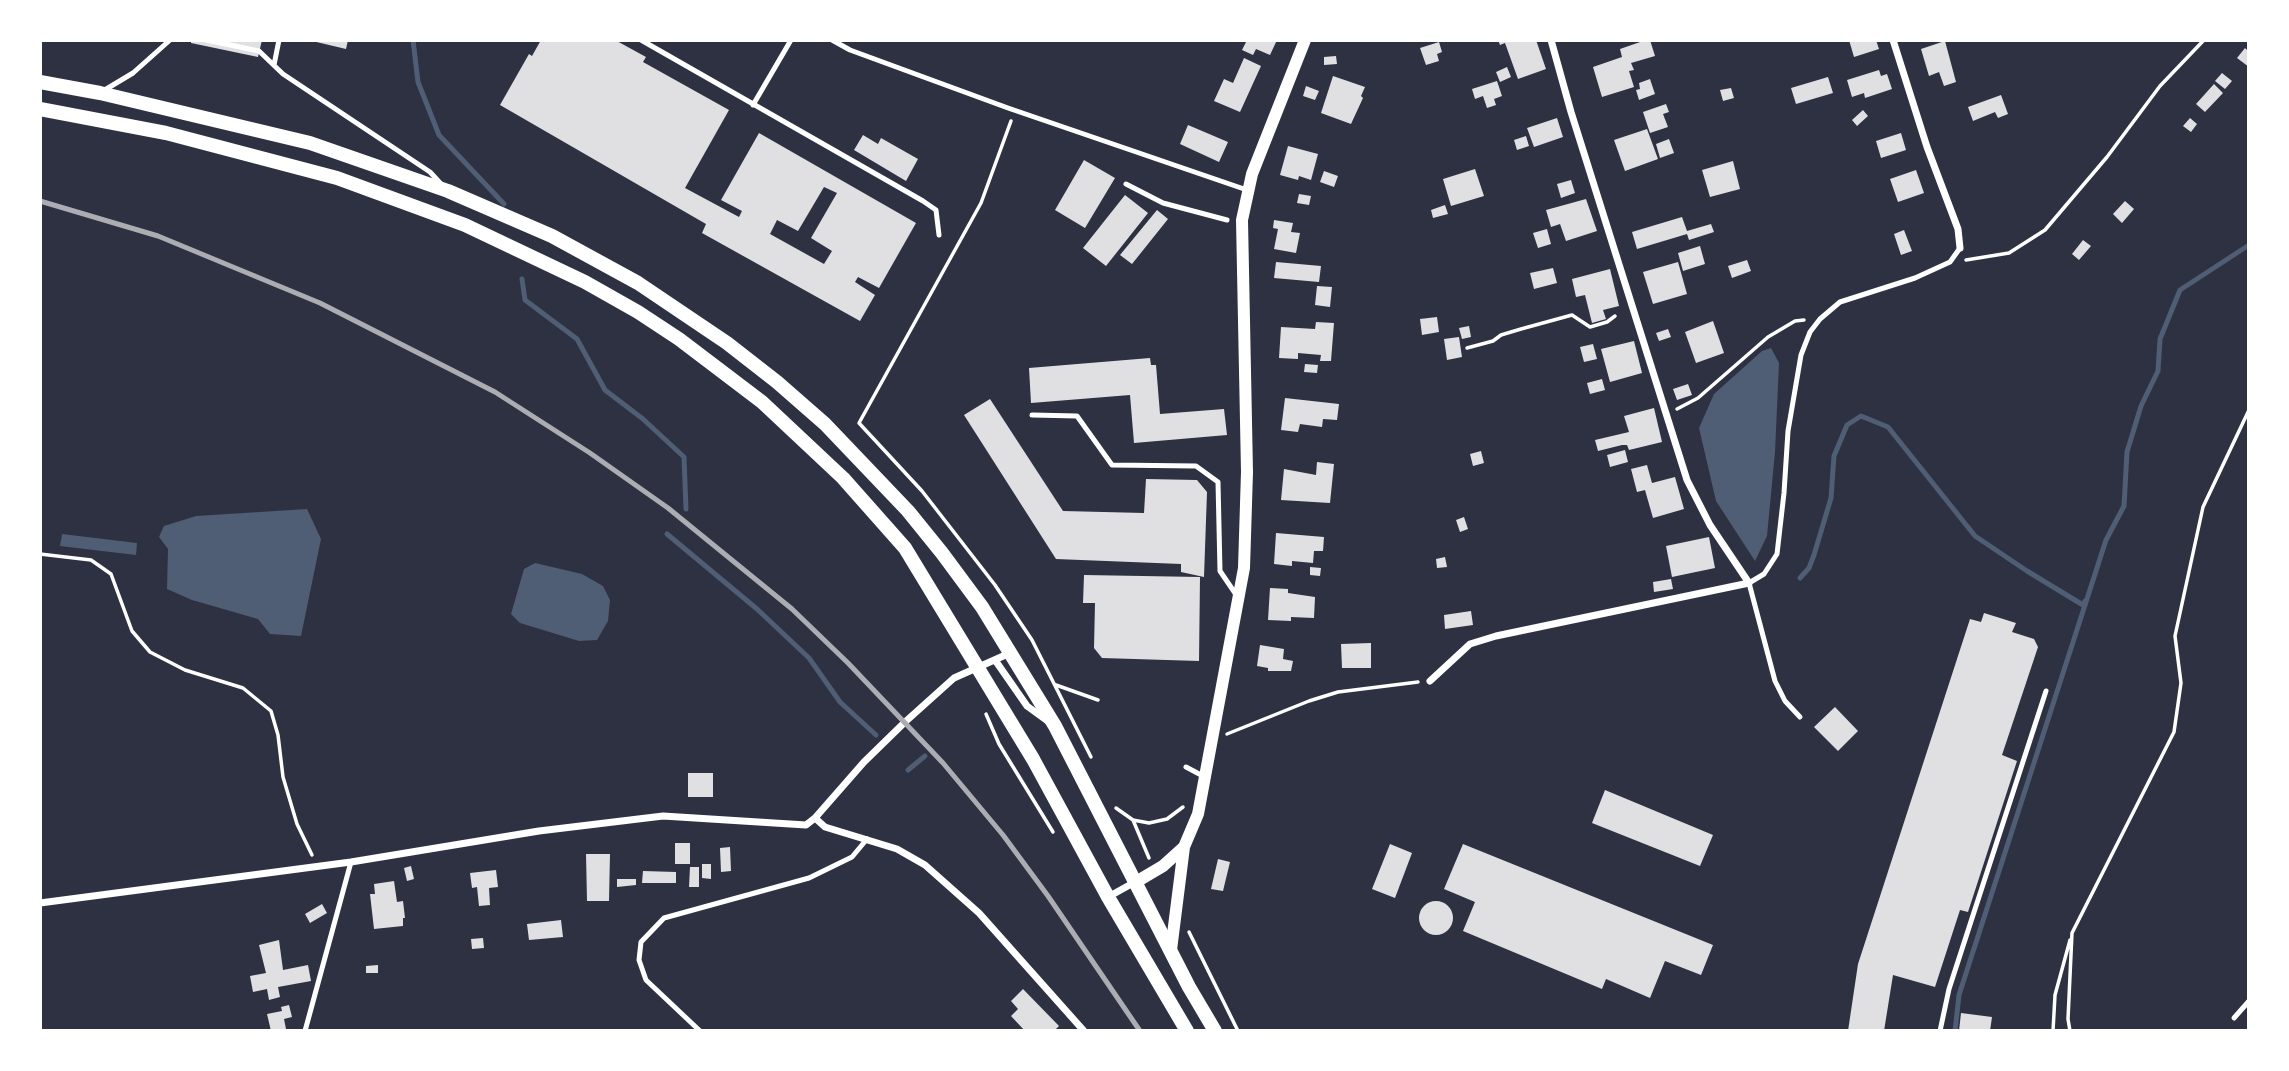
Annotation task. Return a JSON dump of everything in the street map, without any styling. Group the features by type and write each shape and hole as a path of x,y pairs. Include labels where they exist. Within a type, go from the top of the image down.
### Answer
{"main road":[{"path":"40,82 100,93 310,143 448,191 552,236 638,283 727,343 776,382 825,424 908,512 942,553 1011,652 1055,726 1215,1031"},
{"path":"40,109 166,133 337,178 476,230 586,282 638,312 762,401 843,478 905,548 1033,759 1108,897 1187,1031"}],"street":[{"path":"1171,950 1184,847 1199,814 1244,568 1246,529 1242,220 1247,190 1265,138 1306,40"},
{"path":"1430,681 1470,644 1496,636 1749,583 1702,512 1687,480 1571,112 1551,40"},
{"path":"1893,40 1927,147 1958,229 1959,248"},
{"path":"40,903 351,862 539,831 663,816 806,825 864,762 954,678 1011,652"},
{"path":"995,660 1027,706 1055,726"},
{"path":"815,818 825,827 897,849 934,873 979,913 1084,1031"},
{"path":"1108,897 1163,866 1184,847"}],"lane":[{"path":"100,93 133,73 170,40"},
{"path":"206,40 259,51 283,74 430,172 448,191"},
{"path":"274,65 279,40"},
{"path":"641,40 923,201 936,210 940,235"},
{"path":"753,105 791,40"},
{"path":"832,40 850,50 1015,110 1247,190"},
{"path":"1126,184 1163,203 1227,220"},
{"path":"1800,717 1785,701 1775,681 1749,583 1764,574 1777,554 1793,391 1810,332 1820,319 1840,302 1916,278 1950,262 1959,248"},
{"path":"1032,415 1077,416 1112,464 1196,466 1218,482 1220,571 1239,599"},
{"path":"1940,1031 1949,989 2046,691"},
{"path":"1186,767 1206,776"},
{"path":"700,1031 646,980 639,960 641,942 664,918 809,878 852,858 867,839"},
{"path":"305,1031 351,862"},
{"path":"2234,1018 2249,1001"}],"path":[{"path":"1950,262 2009,253 2045,230 2107,157 2160,86 2204,40"},
{"path":"1015,110 981,203 859,423 922,491 988,575 1032,640 1091,759"},
{"path":"1467,348 1493,341 1501,335 1572,315 1590,327 1607,322 1615,316"},
{"path":"1666,415 1698,398 1768,337 1795,321 1820,319"},
{"path":"2053,1031 2055,995 2072,933 2174,732 2181,683 2175,636 2203,507 2249,410"},
{"path":"40,554 91,560 111,573 132,631 150,652 185,670 243,688 271,711 278,734 282,777 297,824 317,866"},
{"path":"1213,739 1338,692 1430,681"},
{"path":"1056,685 1098,700"},
{"path":"982,704 999,744 1053,832"},
{"path":"1111,802 1126,816 1149,823 1167,819 1186,804"},
{"path":"1188,931 1238,1031"},
{"path":"2070,1031 2068,1018 2072,933"}],"water":[{"path":"1771,348 1779,363 1775,452 1767,536 1755,561 1716,501 1699,428 1714,394 1762,351"},
{"path":"307,509 321,539 301,636 270,634 258,619 192,600 167,589 168,549 159,537 164,526 196,516"},
{"path":"62,534 137,543 136,555 60,546"},
{"path":"535,563 582,574 603,586 610,600 608,621 597,640 579,641 520,623 511,614 524,569"}],"building":[{"path":"191,40 262,40 258,57 191,43"},
{"path":"308,40 348,40 346,49"},
{"path":"541,40 615,40 646,57 643,62 729,110 685,188 739,217 742,211 721,200 759,133 916,223 879,288 858,277 855,282 875,295 860,321 702,233 706,224 500,105 529,54 532,56","holes":["824,187 837,193 811,238 832,251 824,264 770,234 777,220 798,231"]},
{"path":"1247,40 1277,40 1270,55 1256,49 1253,55 1242,50"},
{"path":"1498,40 1536,40 1546,69 1518,79 1505,43 1500,45"},
{"path":"1650,40 1655,56 1631,63 1634,70 1629,71 1634,87 1602,97 1593,67 1622,57 1620,49"},
{"path":"1849,40 1876,40 1879,49 1854,57"},
{"path":"1945,41 1956,82 1944,86 1939,72 1929,76 1921,49"},
{"path":"1439,42 1442,52 1437,54 1439,61 1426,65 1420,48"},
{"path":"2245,48 2249,52 2249,67 2237,58"},
{"path":"1336,56 1337,64 1324,65 1324,57"},
{"path":"1244,58 1261,66 1240,112 1214,101 1224,79 1233,83"},
{"path":"1507,67 1511,77 1500,82 1496,72"},
{"path":"1879,70 1881,76 1887,74 1892,89 1865,98 1864,93 1852,97 1847,80"},
{"path":"2222,73 2232,81 2225,89 2215,81"},
{"path":"1333,76 1365,87 1351,124 1321,113"},
{"path":"1828,77 1833,93 1796,104 1791,88"},
{"path":"1650,79 1655,94 1639,100 1636,90 1640,89 1639,83"},
{"path":"1497,81 1502,96 1494,99 1496,105 1487,108 1483,96 1475,99 1472,89"},
{"path":"2214,84 2223,93 2205,112 2196,104"},
{"path":"1306,86 1319,91 1315,100 1303,96"},
{"path":"1731,88 1734,98 1723,101 1720,90"},
{"path":"2001,95 2008,114 1998,118 1995,112 1973,121 1968,107"},
{"path":"1666,104 1669,112 1663,114 1668,127 1650,133 1643,112"},
{"path":"1863,110 1868,116 1857,126 1852,120"},
{"path":"1557,118 1563,137 1534,147 1527,128"},
{"path":"2190,118 2197,124 2191,132 2183,126"},
{"path":"1188,125 1228,142 1219,162 1180,144"},
{"path":"1647,129 1658,159 1625,171 1614,140"},
{"path":"1901,133 1906,150 1881,158 1876,141"},
{"path":"863,135 878,144 881,138 918,159 906,181 854,150"},
{"path":"1526,136 1529,146 1517,150 1514,140"},
{"path":"1669,139 1674,153 1660,158 1656,144"},
{"path":"1288,146 1318,154 1311,180 1280,175"},
{"path":"1084,160 1115,178 1085,228 1055,210"},
{"path":"1733,161 1740,189 1710,197 1702,170"},
{"path":"1475,169 1484,196 1451,206 1443,179"},
{"path":"1916,170 1924,193 1898,202 1890,179"},
{"path":"1324,171 1338,176 1334,187 1320,182"},
{"path":"1571,180 1575,193 1561,198 1557,184"},
{"path":"1299,194 1311,196 1309,205 1297,203"},
{"path":"1125,195 1148,213 1106,266 1083,248"},
{"path":"1586,199 1597,231 1566,241 1560,224 1551,227 1546,210"},
{"path":"2125,201 2134,209 2122,223 2113,214"},
{"path":"1445,205 1448,214 1433,218 1431,210"},
{"path":"1157,210 1168,219 1132,264 1120,255"},
{"path":"1682,217 1687,231 1711,224 1714,232 1689,240 1687,234 1637,249 1632,232"},
{"path":"1274,220 1293,223 1291,232 1300,233 1296,253 1274,249 1278,229 1273,228"},
{"path":"1547,229 1551,244 1538,248 1533,233"},
{"path":"1904,230 1912,251 1901,255 1894,234"},
{"path":"2083,240 2091,246 2079,260 2072,254"},
{"path":"1700,246 1705,264 1683,271 1678,253"},
{"path":"1747,260 1751,271 1732,278 1728,266"},
{"path":"1276,262 1321,266 1319,282 1274,278"},
{"path":"1678,262 1687,294 1653,304 1643,272"},
{"path":"1553,268 1557,283 1534,289 1530,273"},
{"path":"1610,269 1619,306 1603,310 1606,319 1592,323 1585,295 1576,297 1572,279"},
{"path":"1317,286 1332,287 1330,307 1315,305"},
{"path":"1437,317 1439,332 1422,335 1420,319"},
{"path":"1713,321 1724,353 1696,363 1685,332"},
{"path":"1316,322 1334,323 1331,361 1320,361 1321,355 1298,353 1298,359 1279,358 1281,327 1315,329"},
{"path":"1469,326 1471,337 1462,339 1459,328"},
{"path":"1668,329 1671,337 1659,341 1656,333"},
{"path":"1459,337 1462,357 1447,360 1444,339"},
{"path":"1634,341 1642,373 1610,382 1601,349"},
{"path":"1593,344 1597,359 1584,362 1580,347"},
{"path":"1150,358 1151,365 1156,365 1160,414 1224,409 1227,435 1134,443 1130,395 1031,403 1029,368"},
{"path":"1305,364 1318,365 1317,373 1304,372"},
{"path":"1602,379 1605,390 1590,394 1587,383"},
{"path":"1688,384 1692,395 1677,400 1673,389"},
{"path":"1285,398 1339,404 1337,420 1323,419 1322,427 1300,424 1298,432 1281,430"},
{"path":"990,399 1063,511 1144,513 1146,479 1197,480 1207,492 1204,577 1181,572 1181,564 1056,559 964,415"},
{"path":"1654,408 1662,442 1629,450 1627,445 1622,445 1598,451 1595,440 1629,432 1624,416"},
{"path":"1625,450 1628,462 1610,467 1607,455"},
{"path":"1481,451 1484,463 1473,466 1470,454"},
{"path":"1317,462 1334,464 1330,503 1281,500 1284,469 1316,475"},
{"path":"1647,465 1652,483 1675,477 1684,509 1653,518 1645,490 1637,492 1631,469"},
{"path":"1464,517 1468,529 1460,532 1456,520"},
{"path":"1276,533 1324,537 1323,551 1314,551 1313,563 1292,561 1292,566 1274,564"},
{"path":"1709,537 1715,568 1672,577 1666,546"},
{"path":"1445,557 1447,567 1437,568 1436,559"},
{"path":"1310,567 1321,568 1320,576 1310,575"},
{"path":"1084,575 1200,577 1199,661 1102,658 1094,648 1095,603 1083,603"},
{"path":"1671,579 1673,589 1654,592 1653,582"},
{"path":"1270,588 1288,589 1288,593 1315,597 1314,618 1268,620"},
{"path":"1471,611 1473,625 1445,629 1444,615"},
{"path":"1984,613 2016,623 2012,632 2034,639 2038,647 2002,755 2017,761 1968,912 1960,910 1935,987 1893,975 1884,1031 1848,1031 1858,964 1970,619 1981,622"},
{"path":"1371,643 1371,668 1342,668 1341,644"},
{"path":"1260,645 1284,649 1283,659 1293,661 1291,671 1268,671 1268,668 1257,666"},
{"path":"1835,707 1858,731 1838,751 1814,727"},
{"path":"688,773 713,773 713,797 688,797"},
{"path":"1605,790 1713,835 1700,866 1592,823"},
{"path":"675,843 690,843 690,864 675,864"},
{"path":"1390,844 1412,853 1395,898 1372,889"},
{"path":"1463,844 1713,945 1701,975 1665,961 1650,998 1606,979 1602,989 1463,931 1475,902 1444,889"},
{"path":"730,847 731,871 721,872 720,848"},
{"path":"586,854 610,854 609,901 587,901"},
{"path":"1218,859 1230,862 1223,891 1211,889"},
{"path":"702,864 711,864 711,879 702,878"},
{"path":"411,866 414,879 407,881 404,868"},
{"path":"690,867 699,867 699,887 689,887"},
{"path":"496,870 498,887 489,888 490,905 479,906 477,887 472,888 470,873"},
{"path":"643,871 676,872 676,883 642,883"},
{"path":"617,879 636,879 636,885 617,887"},
{"path":"394,881 397,902 403,901 403,926 374,929 370,894 375,894 374,884"},
{"path":"1436,901 1448,906 1453,918 1448,930 1436,935 1424,930 1419,918 1424,906"},
{"path":"322,904 327,913 310,923 305,914"},
{"path":"561,920 563,937 529,940 527,924"},
{"path":"483,938 484,948 472,949 471,939"},
{"path":"279,940 283,970 308,965 311,981 278,987 280,997 269,1000 267,989 253,992 250,976 266,973 259,945"},
{"path":"378,965 378,973 366,973 366,966"},
{"path":"1023,989 1059,1026 1054,1031 1025,1031 1011,1016 1018,1009 1011,1001"},
{"path":"289,1005 292,1017 284,1019 286,1029 271,1031 267,1014 282,1011 281,1007"},
{"path":"1961,1013 1992,1017 1990,1031 1959,1031"}],"waterway":[{"path":"413,40 418,82 439,135 504,204"},
{"path":"1955,1031 1959,995 2106,540 2124,506 2127,452 2141,406 2158,371 2160,339 2180,290 2249,245"},
{"path":"522,279 525,300 577,339 605,390 643,419 684,457 686,509"},
{"path":"1800,578 1809,568 1831,498 1834,456 1847,425 1861,416 1888,427 1975,536 2083,605 2085,601"},
{"path":"667,534 757,609 809,658 840,702 876,735"},
{"path":"908,770 925,756"}],"railway":[{"path":"40,201 158,236 320,303 495,392 590,453 668,508 792,609 848,663 943,763 1003,835 1048,896 1140,1031"}]}
